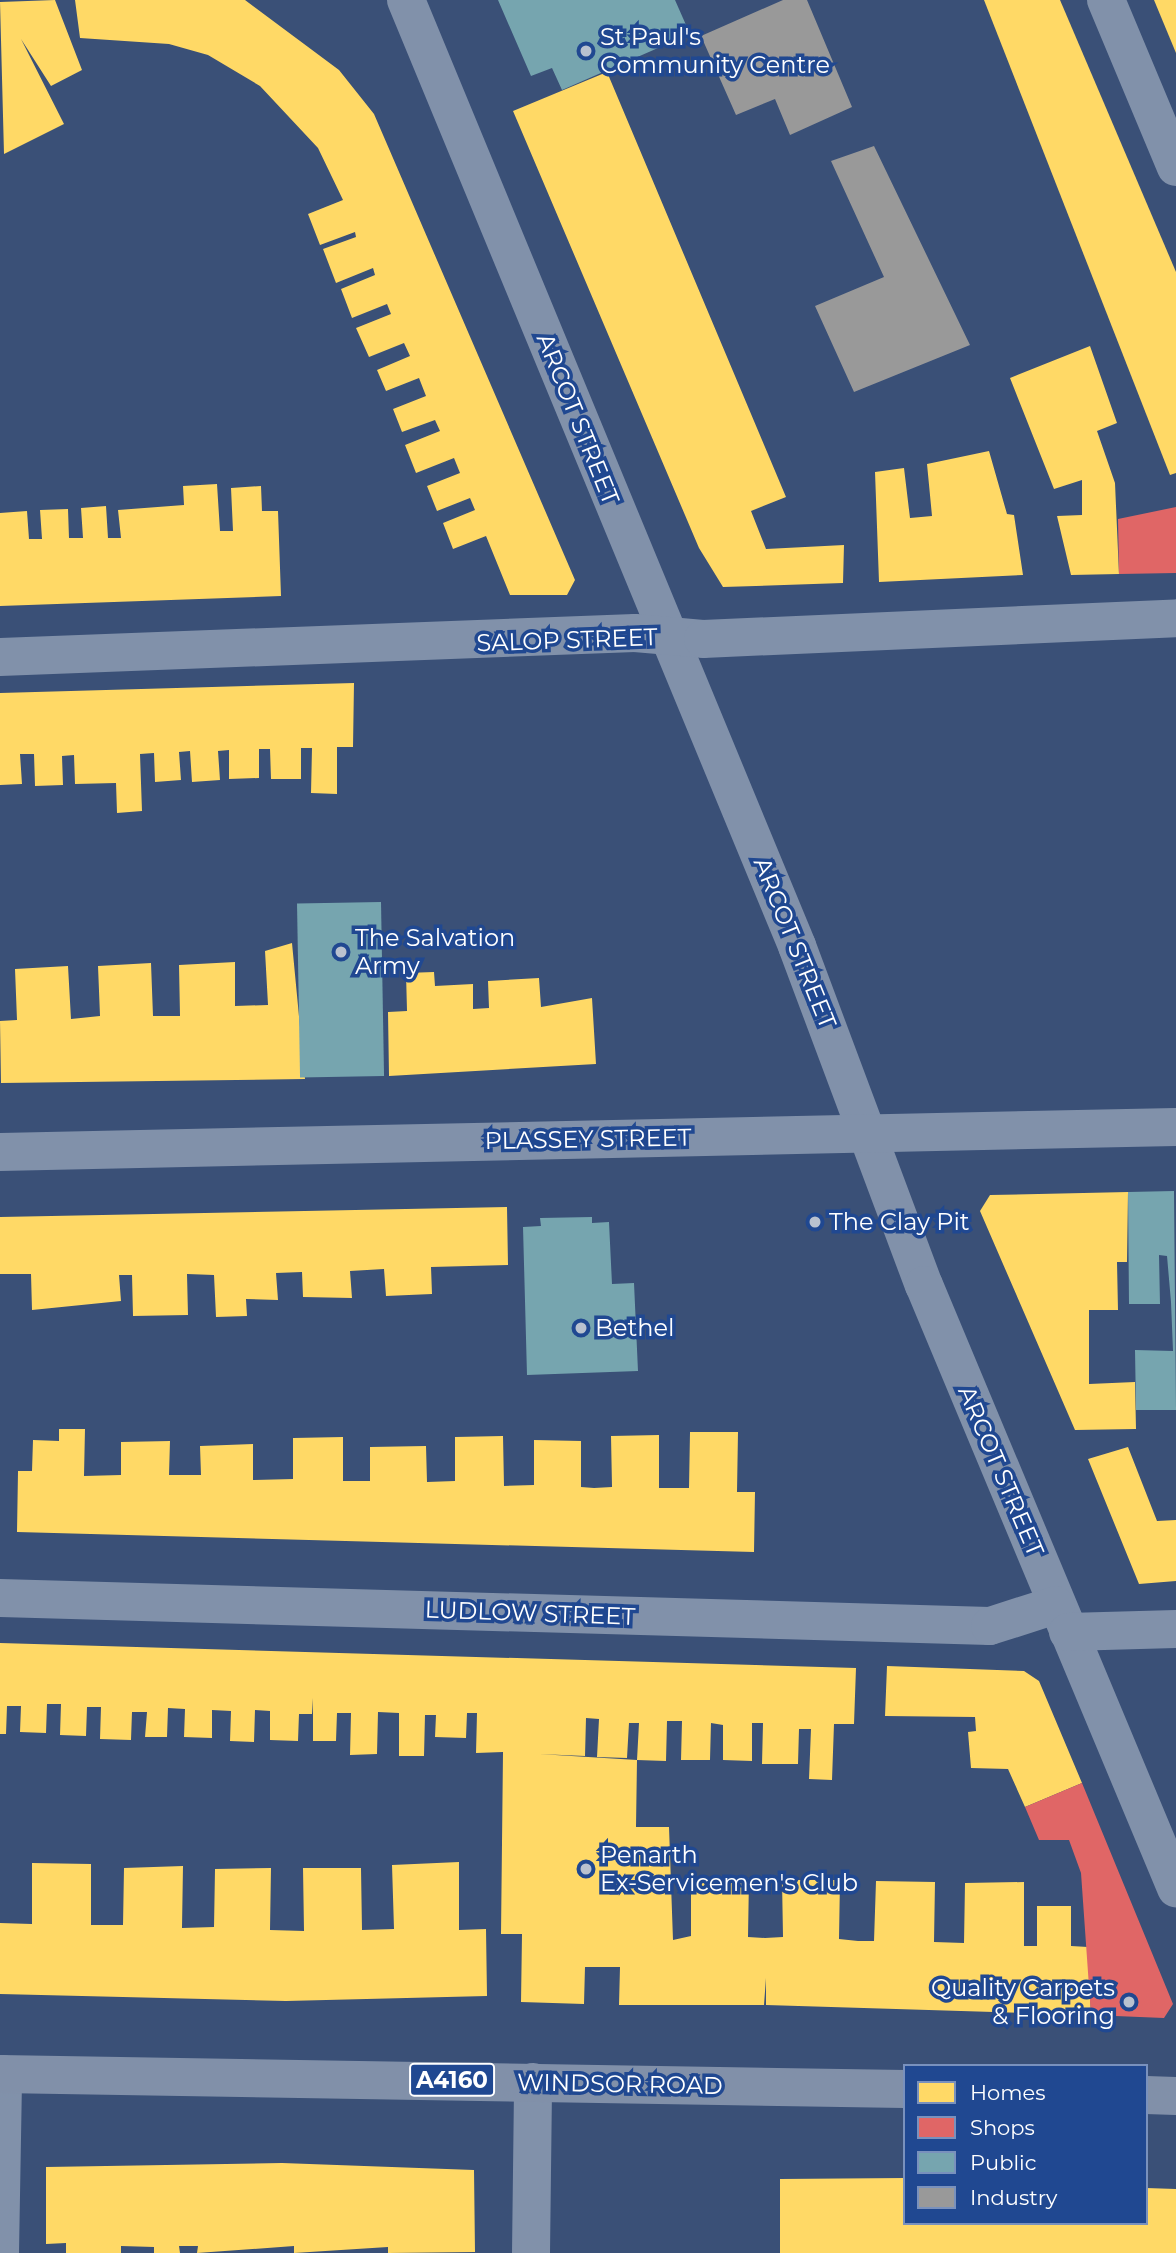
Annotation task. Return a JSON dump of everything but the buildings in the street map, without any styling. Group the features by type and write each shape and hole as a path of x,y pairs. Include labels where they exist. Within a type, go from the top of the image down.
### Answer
{"main road":[{"name":"WINDSOR ROAD","path":"2,2074 903,2090"},
{"path":"1148,2095 1176,2096"}],"street":[{"name":"ARCOT STREET","path":"406,0 797,946 864,1133 1062,1618 1176,1888"},
{"path":"1106,0 1176,167"},
{"name":"SALOP STREET","path":"0,657 1176,618"},
{"name":"PLASSEY STREET","path":"0,1152 1176,1127"},
{"name":"LUDLOW STREET","path":"0,1598 990,1626 1062,1618 1176,1629"},
{"path":"0,2253 2,2074"},
{"path":"531,2253 533,2082"}],"place":[{"name":"St Paul's Community Centre","path":"586,51"},
{"name":"The Salvation Army","path":"341,952"},
{"name":"The Clay Pit","path":"815,1222"},
{"name":"Bethel","path":"581,1328"},
{"name":"Penarth Ex-Servicemen's Club","path":"586,1869"},
{"name":"Quality Carpets & Flooring","path":"1129,2002"}]}
